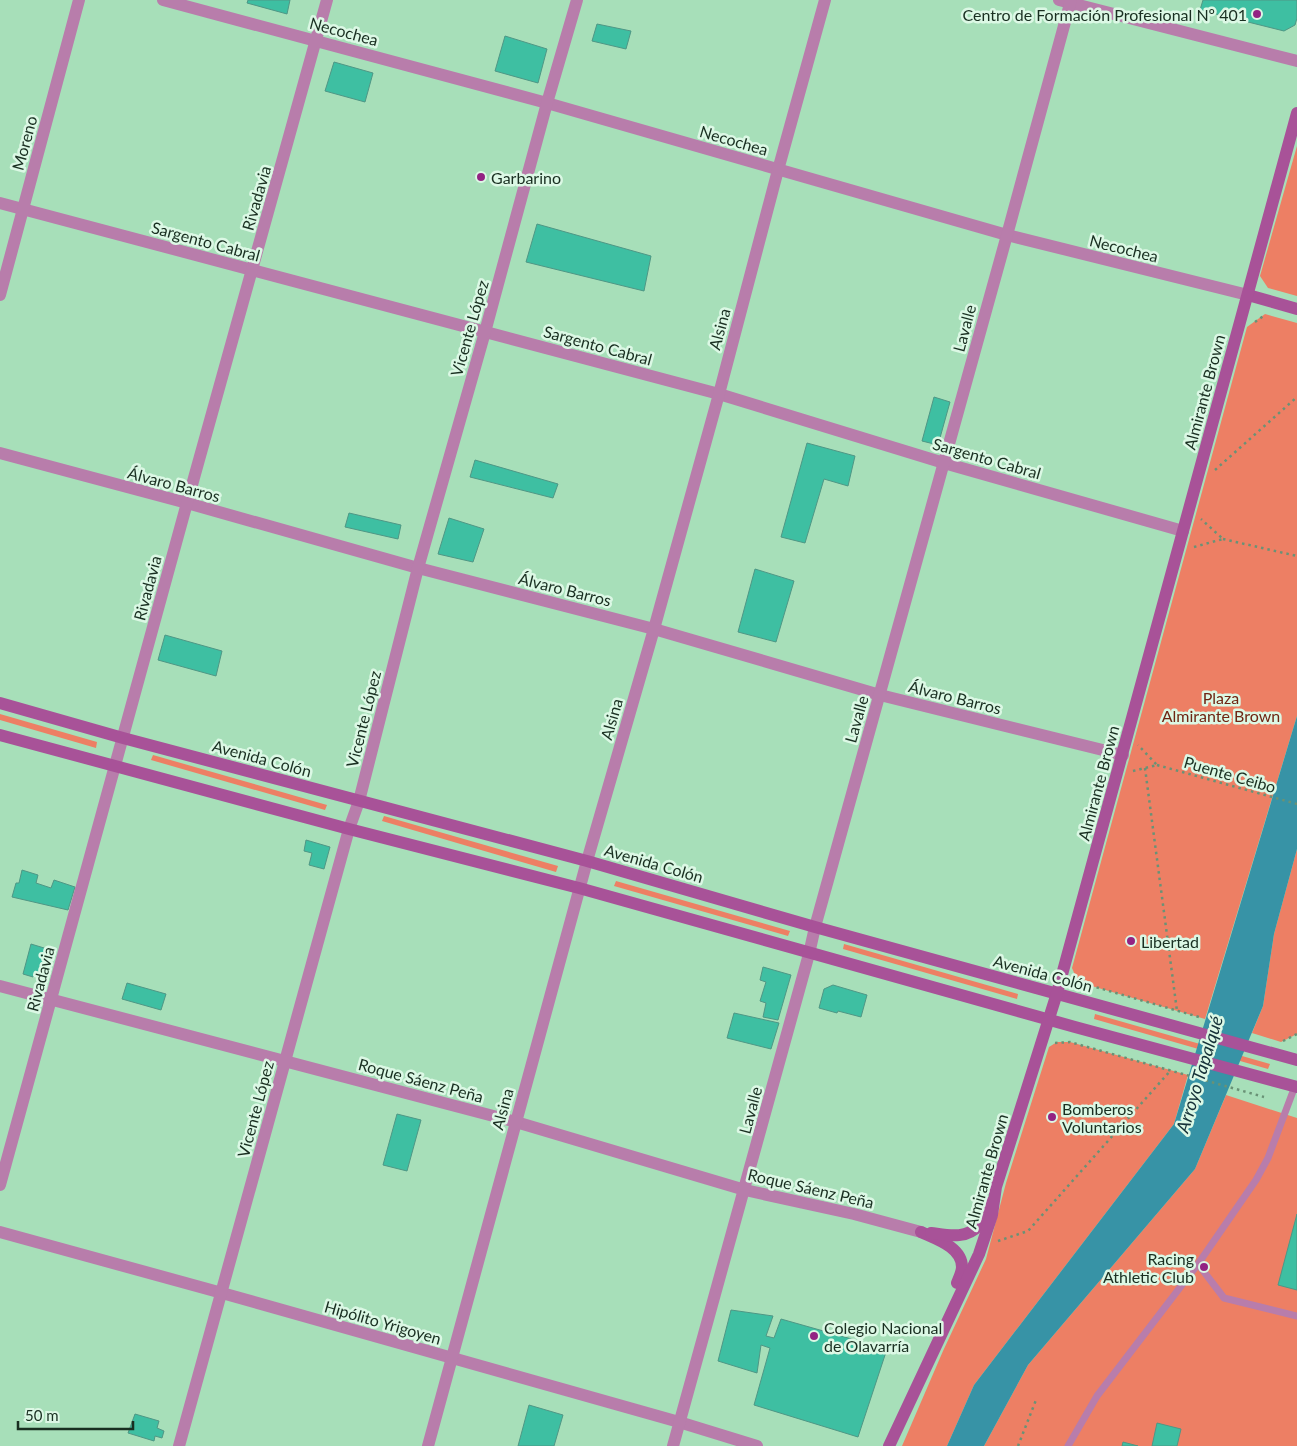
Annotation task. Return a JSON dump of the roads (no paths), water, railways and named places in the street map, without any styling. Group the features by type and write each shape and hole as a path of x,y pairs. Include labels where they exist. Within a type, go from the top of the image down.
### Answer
{"main road":[{"name":"Almirante Brown","path":"889,1446 979,1254 992,1216 996,1187 1057,993 1297,113"},
{"name":"Necochea","path":"1248,295 1297,309"},
{"name":"Avenida Colón","path":"0,703 123,738 587,861 815,927 1297,1060"},
{"path":"0,735 349,829 579,888 1159,1051 1296,1084"},
{"path":"921,1232 958,1236 968,1232 979,1224 996,1187"},
{"path":"921,1232 955,1250 961,1257 962,1269 952,1295 947,1321"}],"street":[{"name":"Moreno","path":"0,295 79,0"},
{"name":"Necochea","path":"162,0 547,103 1007,235 1248,295"},
{"name":"Rivadavia","path":"0,1186 327,0"},
{"name":"Vicente López","path":"178,1446 349,829 359,800 418,568 577,0"},
{"name":"Alsina","path":"428,1446 579,888 654,629 825,0"},
{"path":"1067,1 1297,62"},
{"name":"Lavalle","path":"673,1446 1007,235 1067,1"},
{"name":"Sargento Cabral","path":"0,203 719,394 944,463 1183,531"},
{"name":"Álvaro Barros","path":"0,453 418,568 654,629 880,695 1123,755"},
{"name":"Roque Sáenz Peña","path":"0,986 516,1122 745,1190 854,1214 921,1232"},
{"name":"Hipólito Yrigoyen","path":"0,1232 222,1292 452,1359 680,1422 756,1446"}],"lane":[{"path":"1068,1446 1097,1396 1198,1264 1256,1180 1268,1158 1296,1084"},
{"path":"1198,1264 1224,1298 1297,1316"}],"water":[{"name":"Arroyo Tapalqué","path":"1297,716 1297,849 1274,934 1263,1006 1195,1169 1028,1365 984,1446 947,1446 974,1385 1174,1124"}],"place":[{"name":"Centro de Formación Profesional Nº 401","path":"1257,14"},
{"name":"Garbarino","path":"481,177"},
{"name":"Libertad","path":"1131,941"},
{"name":"Bomberos Voluntarios","path":"1052,1117"},
{"name":"Racing Athletic Club","path":"1204,1267"},
{"name":"Colegio Nacional de Olavarría","path":"814,1336"}],"park label":[{"name":"Plaza Almirante Brown","path":"1221,706"}]}
